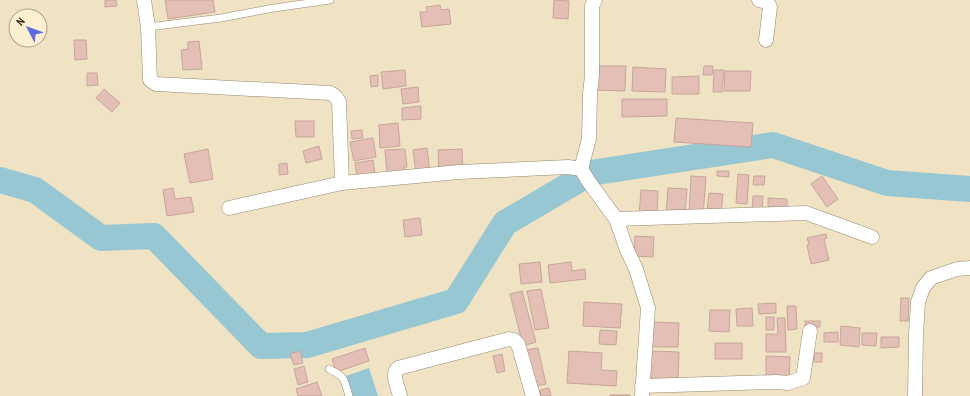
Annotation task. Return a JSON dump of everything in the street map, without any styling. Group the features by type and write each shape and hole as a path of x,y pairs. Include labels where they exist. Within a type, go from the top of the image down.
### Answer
{"street":[{"path":"144,0 148,27 150,80 156,84 330,93 335,96 339,102 342,183"},
{"path":"585,175 589,139 592,75 592,6 595,0"},
{"path":"759,0 767,2 770,7 766,40"},
{"path":"229,208 342,183 459,172 568,167 585,175 616,219 627,250 636,269 648,308 642,391 776,382 788,383 803,378 810,331"},
{"path":"616,219 806,213 872,237"},
{"path":"915,396 918,302 923,288 931,278 957,268 970,268"},
{"path":"400,396 394,374 395,370 398,368 509,339 514,340 518,344 533,396"}],"lane":[{"path":"148,27 221,18 274,8 330,0"},
{"path":"329,369 341,375 344,379 349,396"}],"water":[{"path":"369,368 378,396 353,396 346,376"}],"building":[{"path":"105,0 116,0 117,6 105,7"},
{"path":"165,0 213,0 215,12 168,19"},
{"path":"554,0 569,1 568,19 553,18"},
{"path":"440,5 441,10 449,9 451,24 422,27 420,12 427,12 426,7"},
{"path":"74,40 86,40 87,59 75,60"},
{"path":"199,41 202,69 183,70 181,50 188,49 188,42"},
{"path":"596,66 626,66 625,91 595,90"},
{"path":"704,66 713,66 712,75 703,75"},
{"path":"633,67 666,69 665,92 632,91"},
{"path":"405,70 406,86 383,89 381,72"},
{"path":"714,70 724,70 722,92 713,92"},
{"path":"725,71 751,71 750,91 724,91"},
{"path":"87,73 97,73 98,85 87,86"},
{"path":"378,75 378,86 371,87 370,76"},
{"path":"699,76 699,94 672,94 672,77"},
{"path":"418,87 419,102 403,104 401,89"},
{"path":"104,89 120,103 112,112 96,98"},
{"path":"622,99 667,99 667,116 622,117"},
{"path":"421,106 421,119 402,120 402,108"},
{"path":"676,118 753,123 751,147 674,142"},
{"path":"295,121 314,121 314,137 296,137"},
{"path":"398,123 400,146 380,148 379,125"},
{"path":"362,130 363,138 352,139 351,131"},
{"path":"373,138 376,157 354,161 350,142"},
{"path":"319,146 322,159 306,163 303,151"},
{"path":"427,148 430,172 416,174 413,150"},
{"path":"208,149 213,179 190,183 184,154"},
{"path":"405,149 407,167 404,167 405,173 387,175 385,150"},
{"path":"462,149 463,170 439,171 438,150"},
{"path":"373,160 375,173 357,176 355,163"},
{"path":"287,163 288,174 279,175 279,164"},
{"path":"717,171 729,171 729,177 717,176"},
{"path":"738,174 749,175 747,204 736,203"},
{"path":"691,176 706,177 703,216 689,215"},
{"path":"754,176 765,176 764,185 753,185"},
{"path":"822,176 838,199 827,207 811,184"},
{"path":"173,188 175,199 191,197 194,212 167,216 163,190"},
{"path":"668,188 687,189 685,214 666,213"},
{"path":"641,190 658,191 657,216 639,215"},
{"path":"709,193 723,194 721,213 707,212"},
{"path":"753,196 763,196 762,212 752,211"},
{"path":"768,198 787,199 787,208 768,207"},
{"path":"420,218 422,235 405,237 403,220"},
{"path":"826,234 827,238 824,239 829,260 811,264 807,238"},
{"path":"635,236 654,237 653,257 634,256"},
{"path":"540,262 542,282 521,284 519,264"},
{"path":"571,262 572,271 585,269 586,279 550,283 548,265"},
{"path":"541,289 549,328 535,330 527,291"},
{"path":"522,291 536,342 523,346 510,294"},
{"path":"901,298 909,298 908,321 900,321"},
{"path":"584,302 622,304 620,328 583,326"},
{"path":"776,303 776,313 759,314 758,304"},
{"path":"787,306 796,306 797,329 788,330"},
{"path":"752,308 753,326 737,326 736,309"},
{"path":"710,310 730,310 729,332 709,331"},
{"path":"766,317 774,317 774,330 766,330"},
{"path":"777,318 785,318 786,352 766,352 766,334 778,334"},
{"path":"805,321 820,321 820,327 805,327"},
{"path":"653,322 679,323 678,347 652,347"},
{"path":"841,326 860,328 859,347 840,345"},
{"path":"600,330 617,331 616,345 599,344"},
{"path":"838,332 838,342 824,342 824,333"},
{"path":"862,333 877,333 876,346 862,345"},
{"path":"881,337 899,337 899,347 881,348"},
{"path":"715,343 742,343 742,359 715,359"},
{"path":"365,348 369,361 336,372 332,359"},
{"path":"538,348 546,384 533,387 526,350"},
{"path":"300,351 303,363 294,365 290,354"},
{"path":"569,351 602,353 601,370 617,371 616,386 567,383"},
{"path":"651,351 679,352 678,379 650,378"},
{"path":"814,353 822,353 822,362 814,362"},
{"path":"502,354 505,371 497,373 493,356"},
{"path":"766,356 790,357 789,379 766,378"},
{"path":"304,366 308,382 298,385 294,369"},
{"path":"317,382 322,396 298,396 296,389"},
{"path":"549,388 551,396 541,396 540,390"},
{"path":"630,395 630,396 610,396"}],"waterway":[{"path":"0,180 35,190 101,238 154,236 261,346 307,345 456,301 505,223 590,173 773,145 887,183 970,189"}]}
